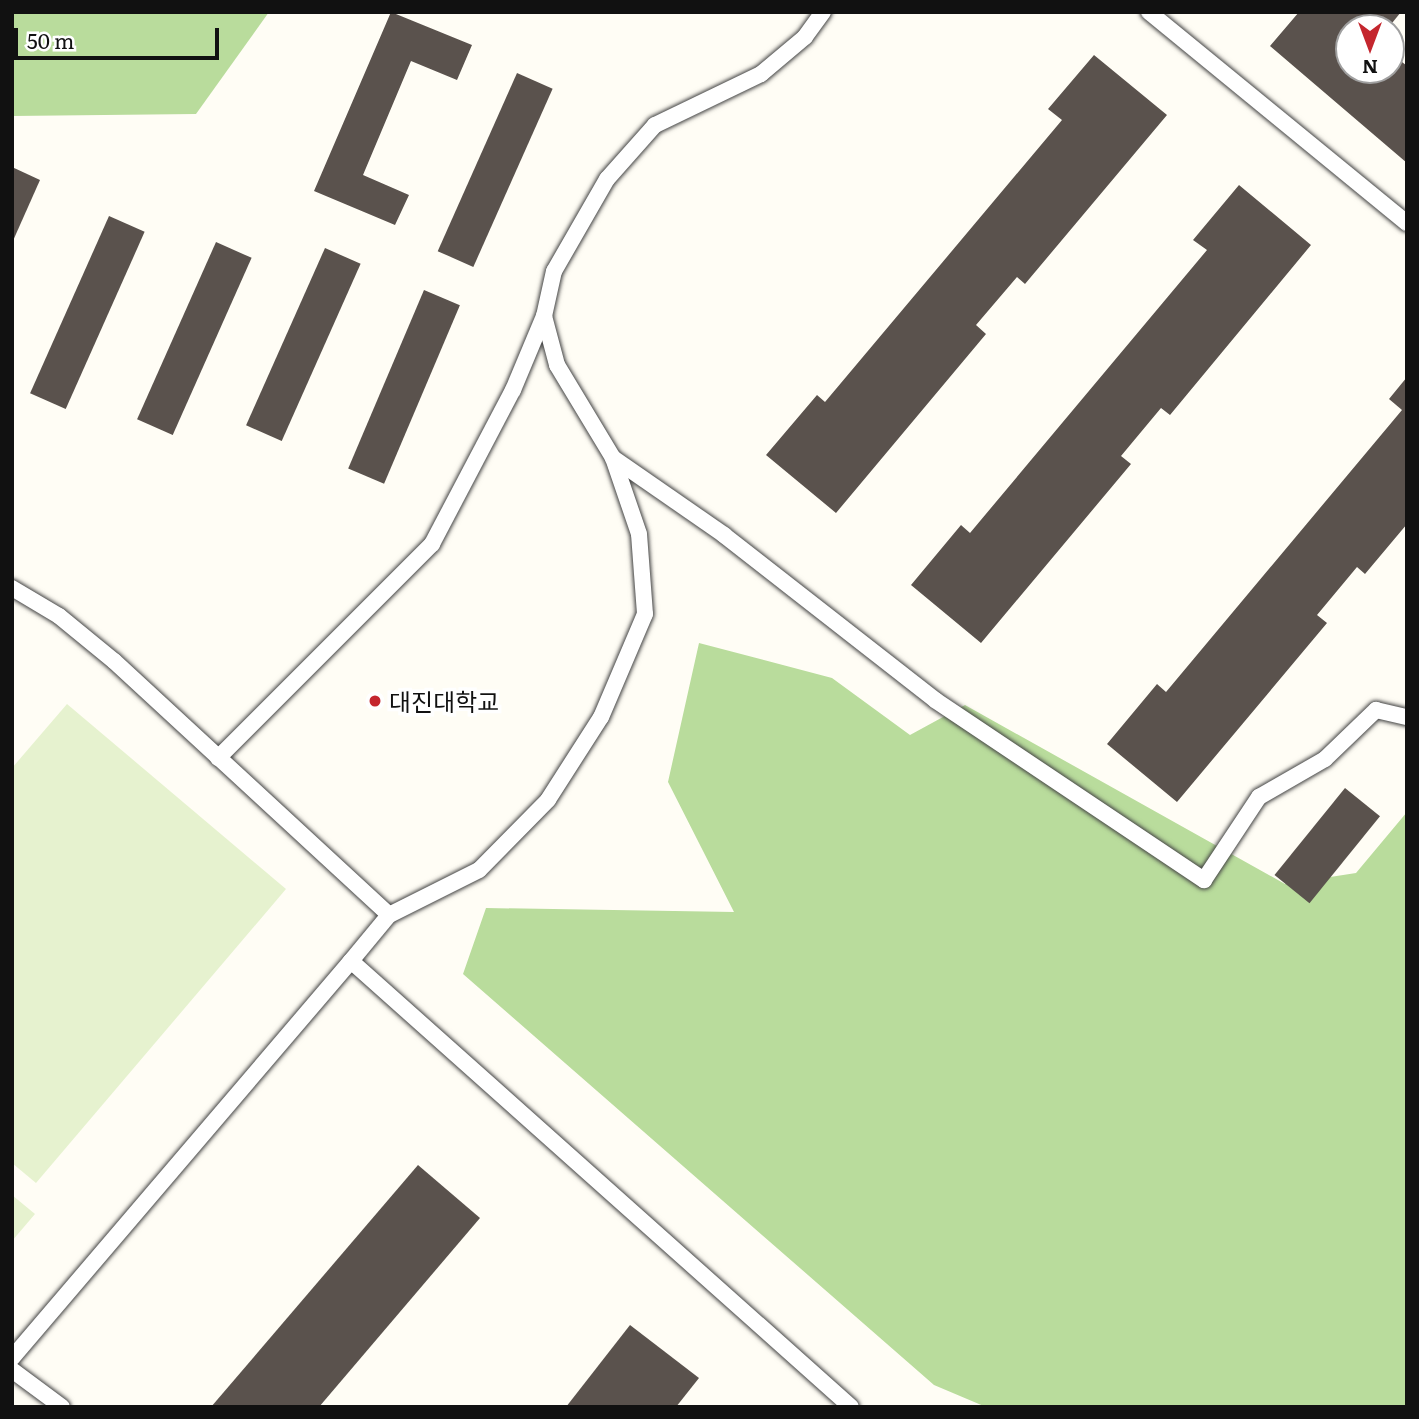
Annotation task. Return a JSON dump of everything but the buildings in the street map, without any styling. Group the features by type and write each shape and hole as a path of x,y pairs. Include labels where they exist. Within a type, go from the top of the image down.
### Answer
{"lane":[{"path":"218,758 432,544 513,390 544,316 560,259 607,179 655,125 761,74 805,37 823,12"},
{"path":"1149,12 1407,223"},
{"path":"12,1358 389,915 480,870 548,800 601,717 645,614 639,534 613,458 557,365 544,316"},
{"path":"613,458 724,536 935,700 1204,880 1259,797 1325,759 1376,710 1407,717"},
{"path":"12,588 59,616 114,661 389,915"},
{"path":"351,961 851,1407"},
{"path":"12,1370 62,1407"}],"green space":[{"path":"12,12 269,12 196,114 12,116"},
{"path":"699,643 832,678 910,735 965,705 1285,884 1356,873 1407,812 1407,1407 986,1407 934,1385 463,974 486,908 734,912 668,782"},
{"path":"67,704 286,889 36,1183 12,1163 12,768"},
{"path":"12,1195 35,1214 12,1241"}],"place":[{"name":"대진대학교","path":"375,701"}]}
